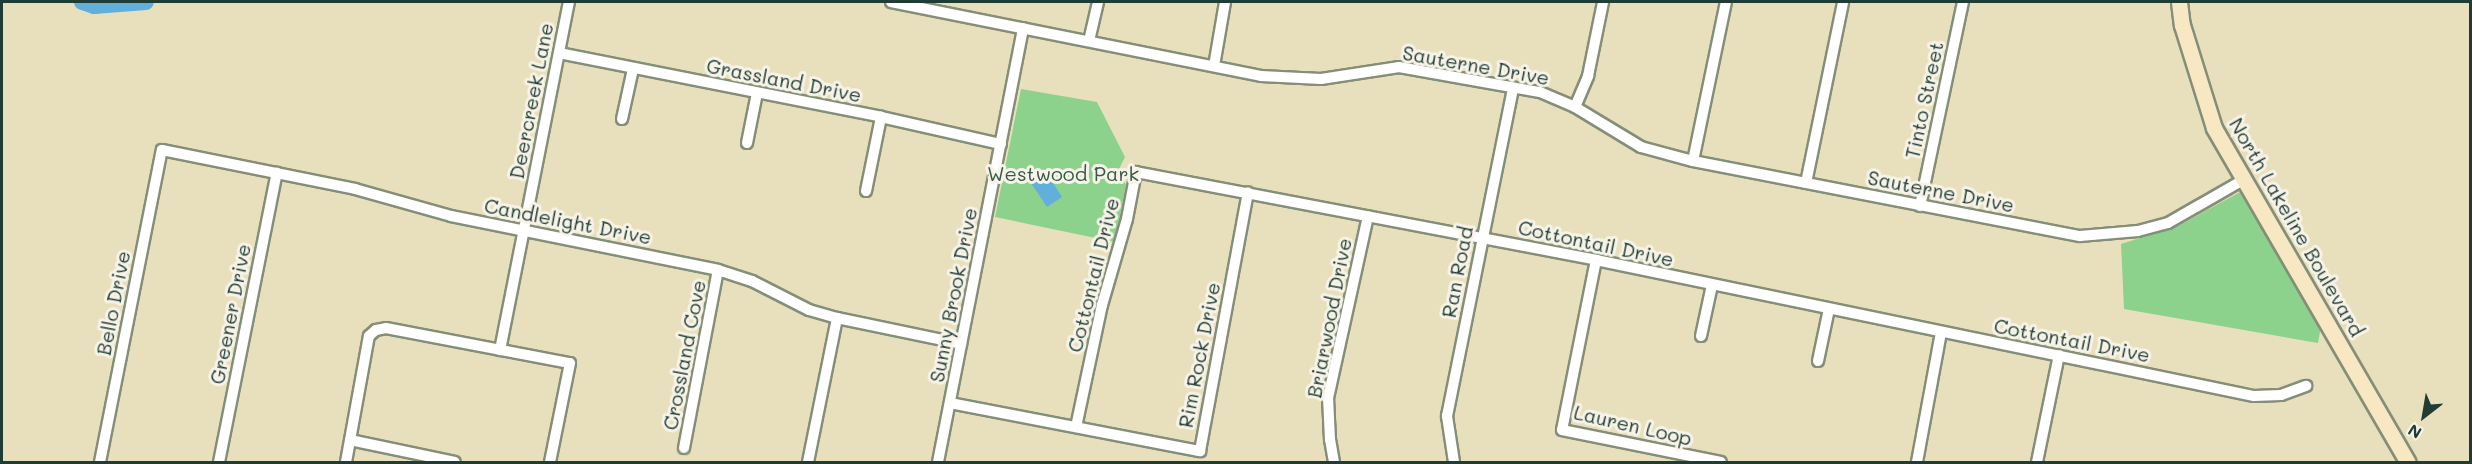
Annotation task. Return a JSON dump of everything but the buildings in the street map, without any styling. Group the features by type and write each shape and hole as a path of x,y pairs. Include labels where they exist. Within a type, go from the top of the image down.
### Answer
{"street":[{"name":"Deercreek Lane","path":"500,350 569,2"},
{"name":"Sauterne Drive","path":"891,2 1261,75 1322,79 1399,67 1540,92 1575,107 1641,147 1694,161 2069,234 2112,235 2168,223 2243,180"},
{"path":"1089,41 1098,2"},
{"path":"1214,66 1225,2"},
{"path":"1575,107 1588,76 1603,2"},
{"path":"1694,161 1726,2"},
{"path":"1806,183 1843,2"},
{"name":"Tinto Street","path":"1920,206 1963,2"},
{"name":"North Lakeline Boulevard","path":"2179,2 2182,25 2214,128 2408,462"},
{"name":"Sunny Brook Drive","path":"938,462 1023,28"},
{"name":"Grassland Drive","path":"560,53 881,117 1001,144"},
{"path":"622,119 633,69"},
{"name":"Ran Road","path":"1454,462 1447,416 1513,88"},
{"path":"747,143 757,93"},
{"path":"866,191 881,117"},
{"name":"Candlelight Drive","path":"162,150 356,189 451,216 718,270 752,281 809,309 837,318 961,344"},
{"name":"Bello Drive","path":"100,462 162,150"},
{"name":"Cottontail Drive","path":"1076,428 1102,305 1118,254 1136,172 1596,260 2254,396 2281,395 2306,386"},
{"name":"Greener Drive","path":"219,462 277,173"},
{"name":"Rim Rock Drive","path":"950,403 1200,451 1248,192"},
{"name":"Briarwood Drive","path":"1334,462 1330,440 1328,398 1368,216"},
{"name":"Lauren Loop","path":"1596,260 1562,430 1721,462"},
{"name":"Crossland Cove","path":"684,448 718,270"},
{"path":"1701,336 1712,285"},
{"path":"1818,361 1829,309"},
{"path":"808,462 837,318"},
{"path":"346,462 369,336 376,330 386,328 570,363 550,462"},
{"path":"1917,462 1941,333"},
{"path":"2037,462 2059,355"},
{"path":"350,440 453,462"}],"green space":[{"name":"Westwood Park","path":"1021,89 1097,102 1125,157 1119,169 1126,185 1115,242 995,217"},
{"path":"2240,192 2244,195 2321,326 2318,343 2124,309 2121,244 2180,225"}],"water":[{"path":"1045,170 1062,197 1047,207 1029,180"}],"waterway":[{"path":"82,2 94,6 146,2"}]}
